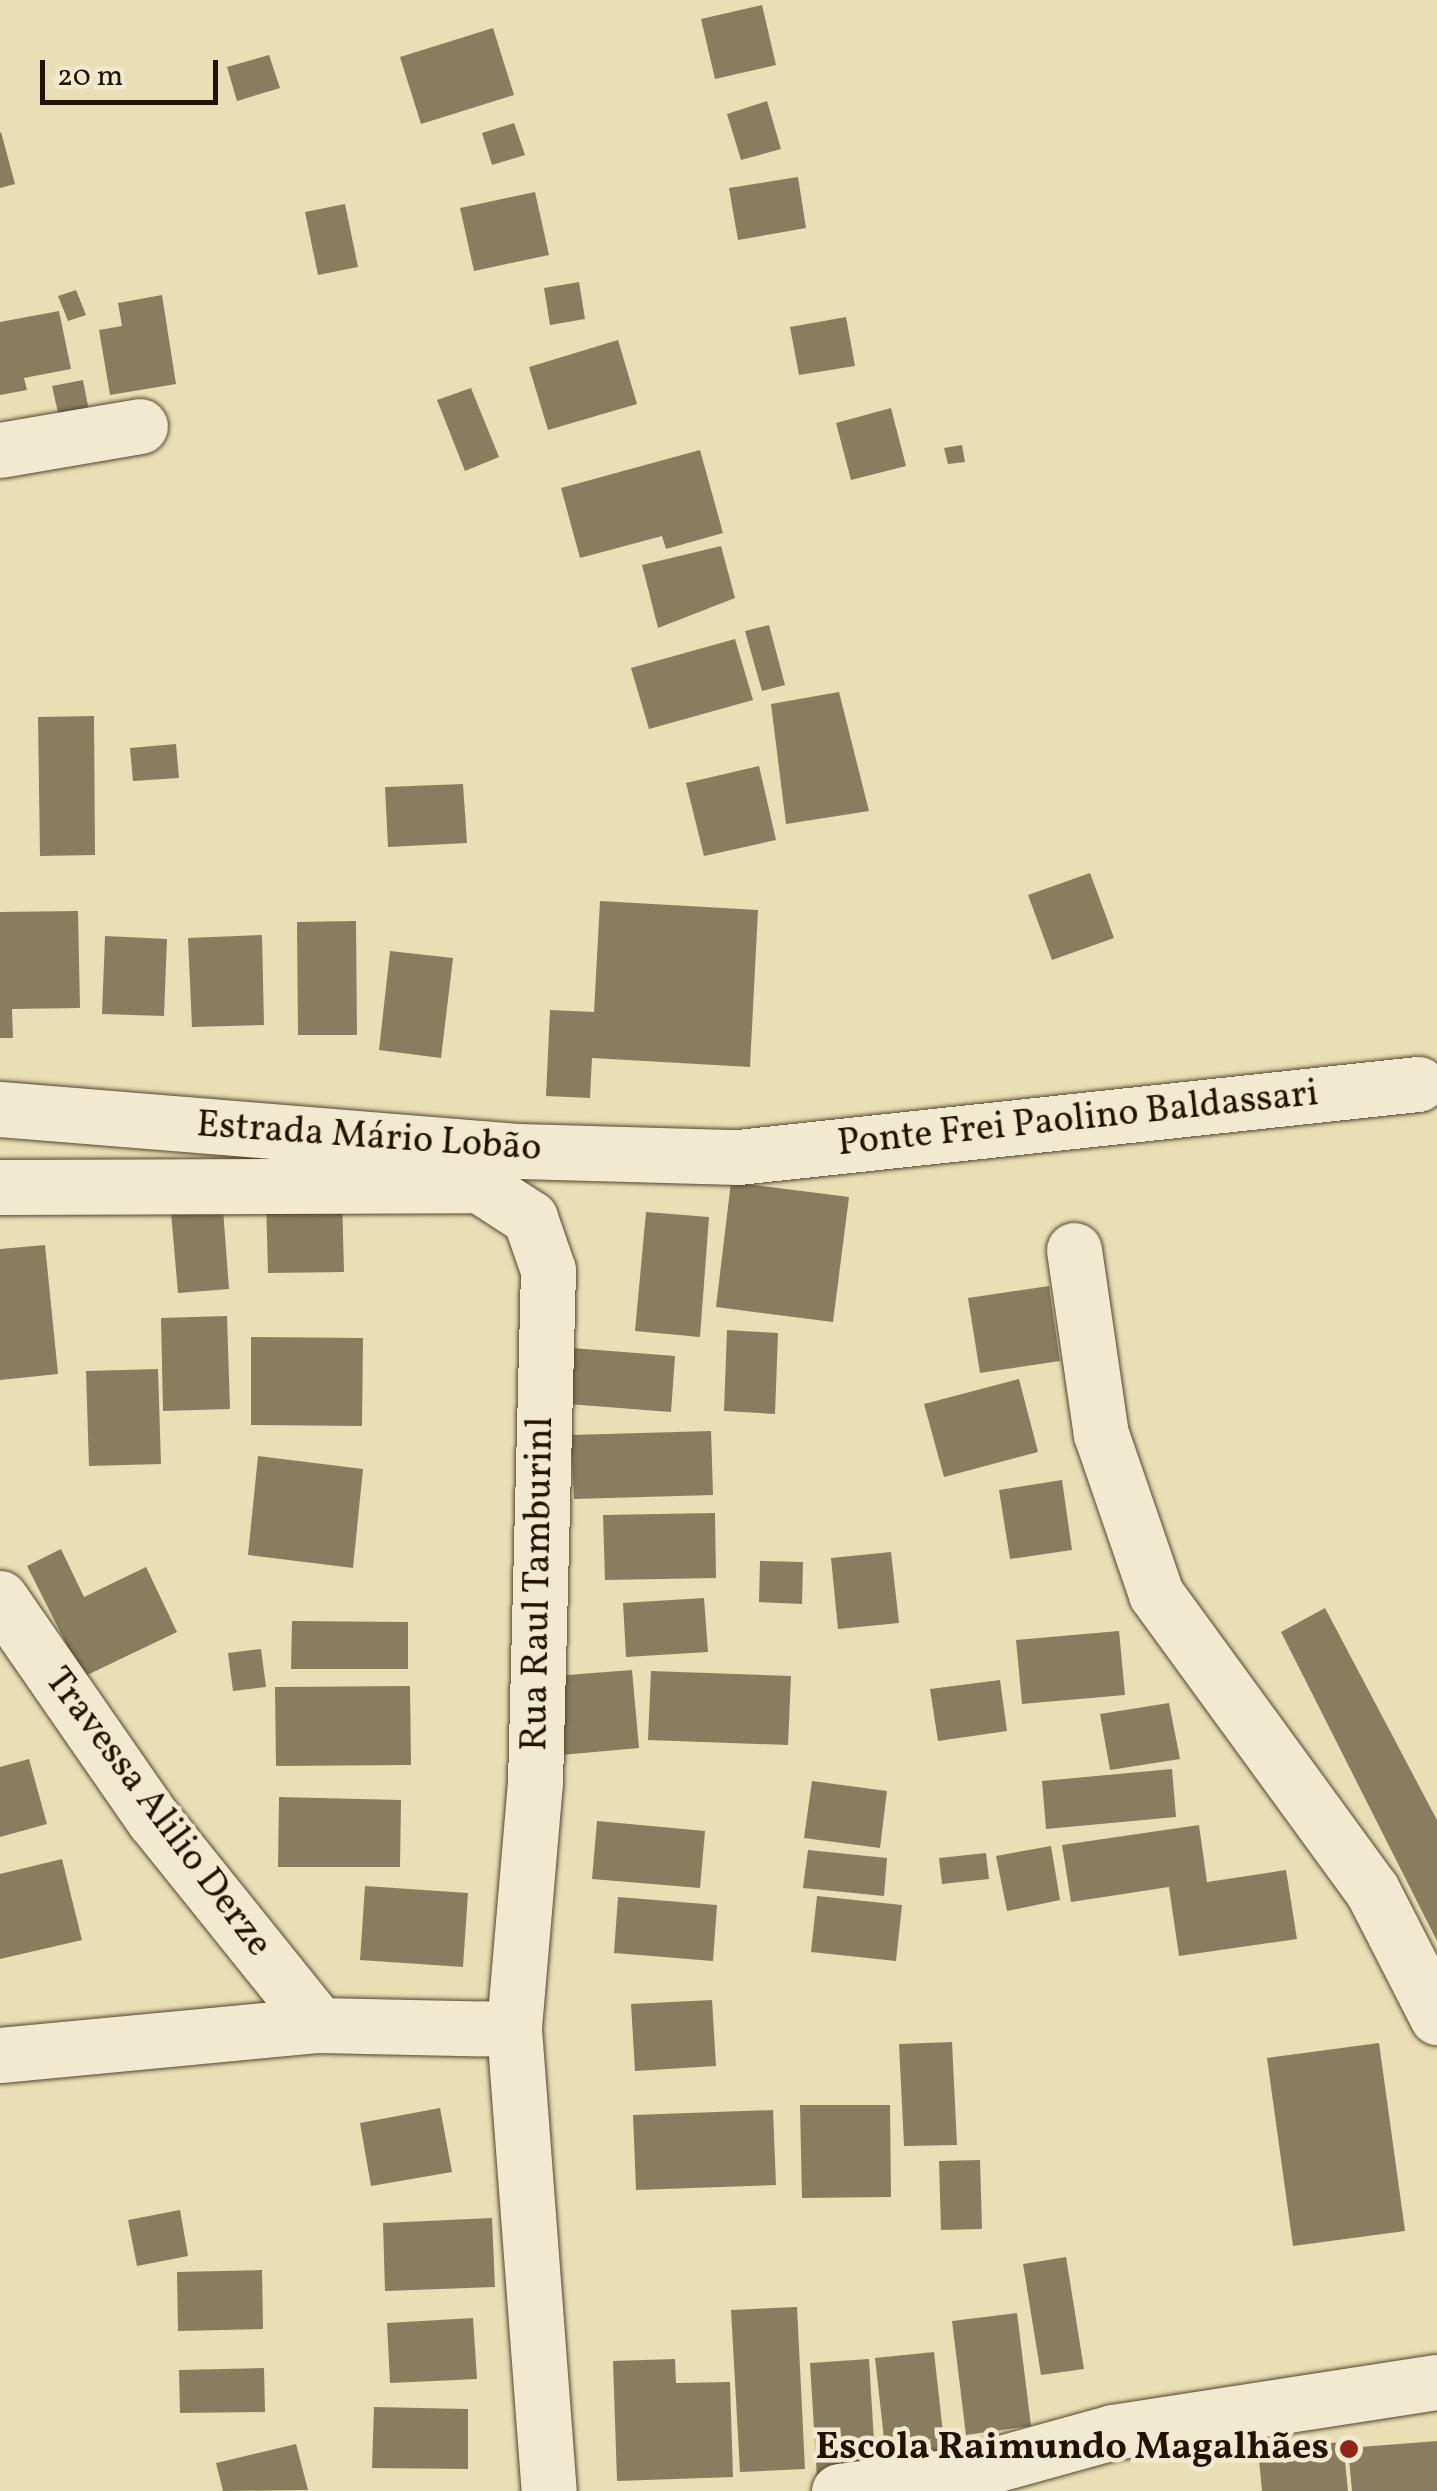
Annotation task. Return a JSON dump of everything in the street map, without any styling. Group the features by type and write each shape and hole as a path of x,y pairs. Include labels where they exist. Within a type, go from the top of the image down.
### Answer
{"street":[{"path":"0,450 140,426"},
{"name":"Ponte Frei Paolino Baldassari","path":"738,1156 1418,1084"},
{"name":"Estrada Mário Lobão","path":"0,1109 519,1151 738,1156"},
{"name":"Rua Raul Tamburinl","path":"0,1187 479,1185 530,1218 548,1270 535,1782 514,2028 550,2491"},
{"path":"1074,1250 1100,1434 1156,1594 1372,1890 1437,2017"},
{"name":"Travessa Alilio Derze","path":"0,1598 154,1820 320,2025"},
{"path":"0,2055 320,2025 514,2028"},
{"path":"839,2491 954,2476 1113,2432 1437,2382"}],"building":[{"path":"762,5 776,65 715,79 701,19"},
{"path":"493,28 514,95 421,124 400,57"},
{"path":"269,55 280,88 237,101 227,67"},
{"path":"767,101 781,149 741,160 727,114"},
{"path":"514,123 525,155 492,165 482,133"},
{"path":"0,133 15,184 0,188"},
{"path":"798,177 806,228 738,240 729,188"},
{"path":"535,192 549,255 474,271 460,208"},
{"path":"345,204 358,267 318,275 305,212"},
{"path":"579,282 585,319 550,325 544,288"},
{"path":"76,290 86,315 68,321 58,296"},
{"path":"162,295 176,384 110,395 99,330 122,326 118,303"},
{"path":"59,311 71,369 24,378 27,390 0,395 0,322"},
{"path":"846,317 855,366 799,375 790,327"},
{"path":"618,340 637,404 548,430 529,367"},
{"path":"83,380 89,411 59,417 52,386"},
{"path":"471,388 499,457 465,471 437,400"},
{"path":"891,408 906,466 851,480 836,423"},
{"path":"962,445 965,462 948,464 944,448"},
{"path":"700,450 723,533 666,549 662,536 580,558 561,488"},
{"path":"721,546 735,598 658,628 642,565"},
{"path":"769,625 785,685 762,691 745,631"},
{"path":"735,639 753,700 649,729 631,668"},
{"path":"839,692 869,811 786,824 771,704"},
{"path":"94,716 95,855 40,856 38,717"},
{"path":"176,744 179,778 133,781 130,748"},
{"path":"759,766 776,840 704,856 686,783"},
{"path":"463,784 467,843 388,847 385,787"},
{"path":"1090,873 1114,938 1052,960 1028,895"},
{"path":"600,901 758,910 750,1067 592,1058 590,1098 546,1096 550,1010 594,1012"},
{"path":"78,911 80,1008 12,1009 13,1038 0,1038 0,912"},
{"path":"356,921 357,1035 298,1035 297,922"},
{"path":"262,935 264,1025 192,1027 188,938"},
{"path":"105,936 167,939 164,1016 102,1014"},
{"path":"390,951 453,958 441,1058 379,1050"},
{"path":"731,1182 849,1197 833,1322 716,1307"},
{"path":"342,1197 344,1272 268,1273 266,1198"},
{"path":"223,1209 229,1289 178,1293 171,1212"},
{"path":"646,1212 709,1217 700,1337 635,1331"},
{"path":"45,1245 58,1374 0,1380 0,1249"},
{"path":"1049,1286 1060,1361 980,1373 968,1298"},
{"path":"227,1316 230,1409 163,1411 161,1318"},
{"path":"727,1330 778,1333 775,1414 724,1411"},
{"path":"251,1337 363,1338 362,1426 251,1425"},
{"path":"559,1347 675,1356 671,1412 555,1403"},
{"path":"158,1369 161,1464 89,1466 86,1371"},
{"path":"1019,1379 1038,1452 944,1477 924,1404"},
{"path":"711,1431 713,1495 574,1499 571,1435"},
{"path":"258,1456 363,1469 353,1568 248,1555"},
{"path":"1062,1480 1072,1550 1010,1559 999,1490"},
{"path":"715,1513 716,1578 605,1580 603,1515"},
{"path":"61,1549 84,1597 146,1567 177,1632 83,1677 27,1566"},
{"path":"891,1552 899,1623 838,1629 831,1558"},
{"path":"760,1561 803,1562 802,1604 759,1602"},
{"path":"704,1598 708,1652 626,1657 623,1603"},
{"path":"1325,1608 1437,1820 1437,1941 1281,1632"},
{"path":"292,1621 408,1622 408,1669 291,1669"},
{"path":"1119,1631 1125,1695 1022,1704 1016,1640"},
{"path":"261,1649 266,1687 233,1691 228,1653"},
{"path":"632,1670 639,1748 561,1755 554,1676"},
{"path":"651,1671 791,1676 788,1745 648,1740"},
{"path":"1000,1680 1007,1731 938,1741 930,1689"},
{"path":"410,1686 411,1765 276,1766 275,1687"},
{"path":"1169,1703 1180,1759 1110,1770 1100,1714"},
{"path":"29,1759 47,1824 0,1837 0,1767"},
{"path":"1172,1769 1176,1817 1046,1829 1042,1781"},
{"path":"812,1781 887,1791 880,1848 804,1838"},
{"path":"279,1797 401,1800 400,1867 278,1867"},
{"path":"597,1821 705,1831 700,1888 592,1879"},
{"path":"1199,1825 1207,1882 1286,1870 1297,1939 1179,1956 1169,1887 1071,1902 1062,1845"},
{"path":"1051,1846 1060,1900 1007,1911 996,1856"},
{"path":"808,1850 887,1858 884,1896 803,1888"},
{"path":"986,1853 989,1879 942,1884 939,1858"},
{"path":"62,1859 82,1940 0,1959 0,1874"},
{"path":"365,1886 468,1893 463,1967 360,1960"},
{"path":"817,1896 902,1905 896,1961 811,1952"},
{"path":"618,1897 717,1905 713,1961 614,1953"},
{"path":"712,2000 716,2066 635,2071 631,2004"},
{"path":"952,2042 957,2145 904,2146 899,2044"},
{"path":"1379,2043 1405,2231 1293,2246 1267,2058"},
{"path":"800,2105 890,2105 891,2197 802,2198"},
{"path":"440,2108 452,2172 371,2186 360,2123"},
{"path":"773,2110 776,2185 636,2190 633,2115"},
{"path":"980,2160 982,2229 941,2230 939,2161"},
{"path":"180,2210 188,2256 137,2266 128,2220"},
{"path":"492,2218 495,2287 385,2291 383,2223"},
{"path":"1066,2257 1084,2369 1041,2375 1023,2264"},
{"path":"262,2270 263,2329 178,2331 177,2272"},
{"path":"797,2307 805,2469 740,2472 731,2310"},
{"path":"1017,2313 1031,2426 966,2435 952,2321"},
{"path":"473,2318 477,2379 390,2383 387,2323"},
{"path":"934,2352 945,2451 886,2457 875,2358"},
{"path":"675,2359 676,2383 730,2382 733,2477 617,2481 613,2361"},
{"path":"869,2359 876,2474 817,2478 810,2363"},
{"path":"264,2368 265,2412 180,2413 179,2370"},
{"path":"374,2407 468,2409 468,2469 372,2468"},
{"path":"1437,2441 1437,2491 1352,2491 1348,2448"},
{"path":"1343,2442 1348,2491 1262,2491 1258,2449"},
{"path":"296,2444 308,2490 223,2491 216,2463"}],"place":[{"name":"Escola Raimundo Magalhães","path":"1349,2449"}]}
